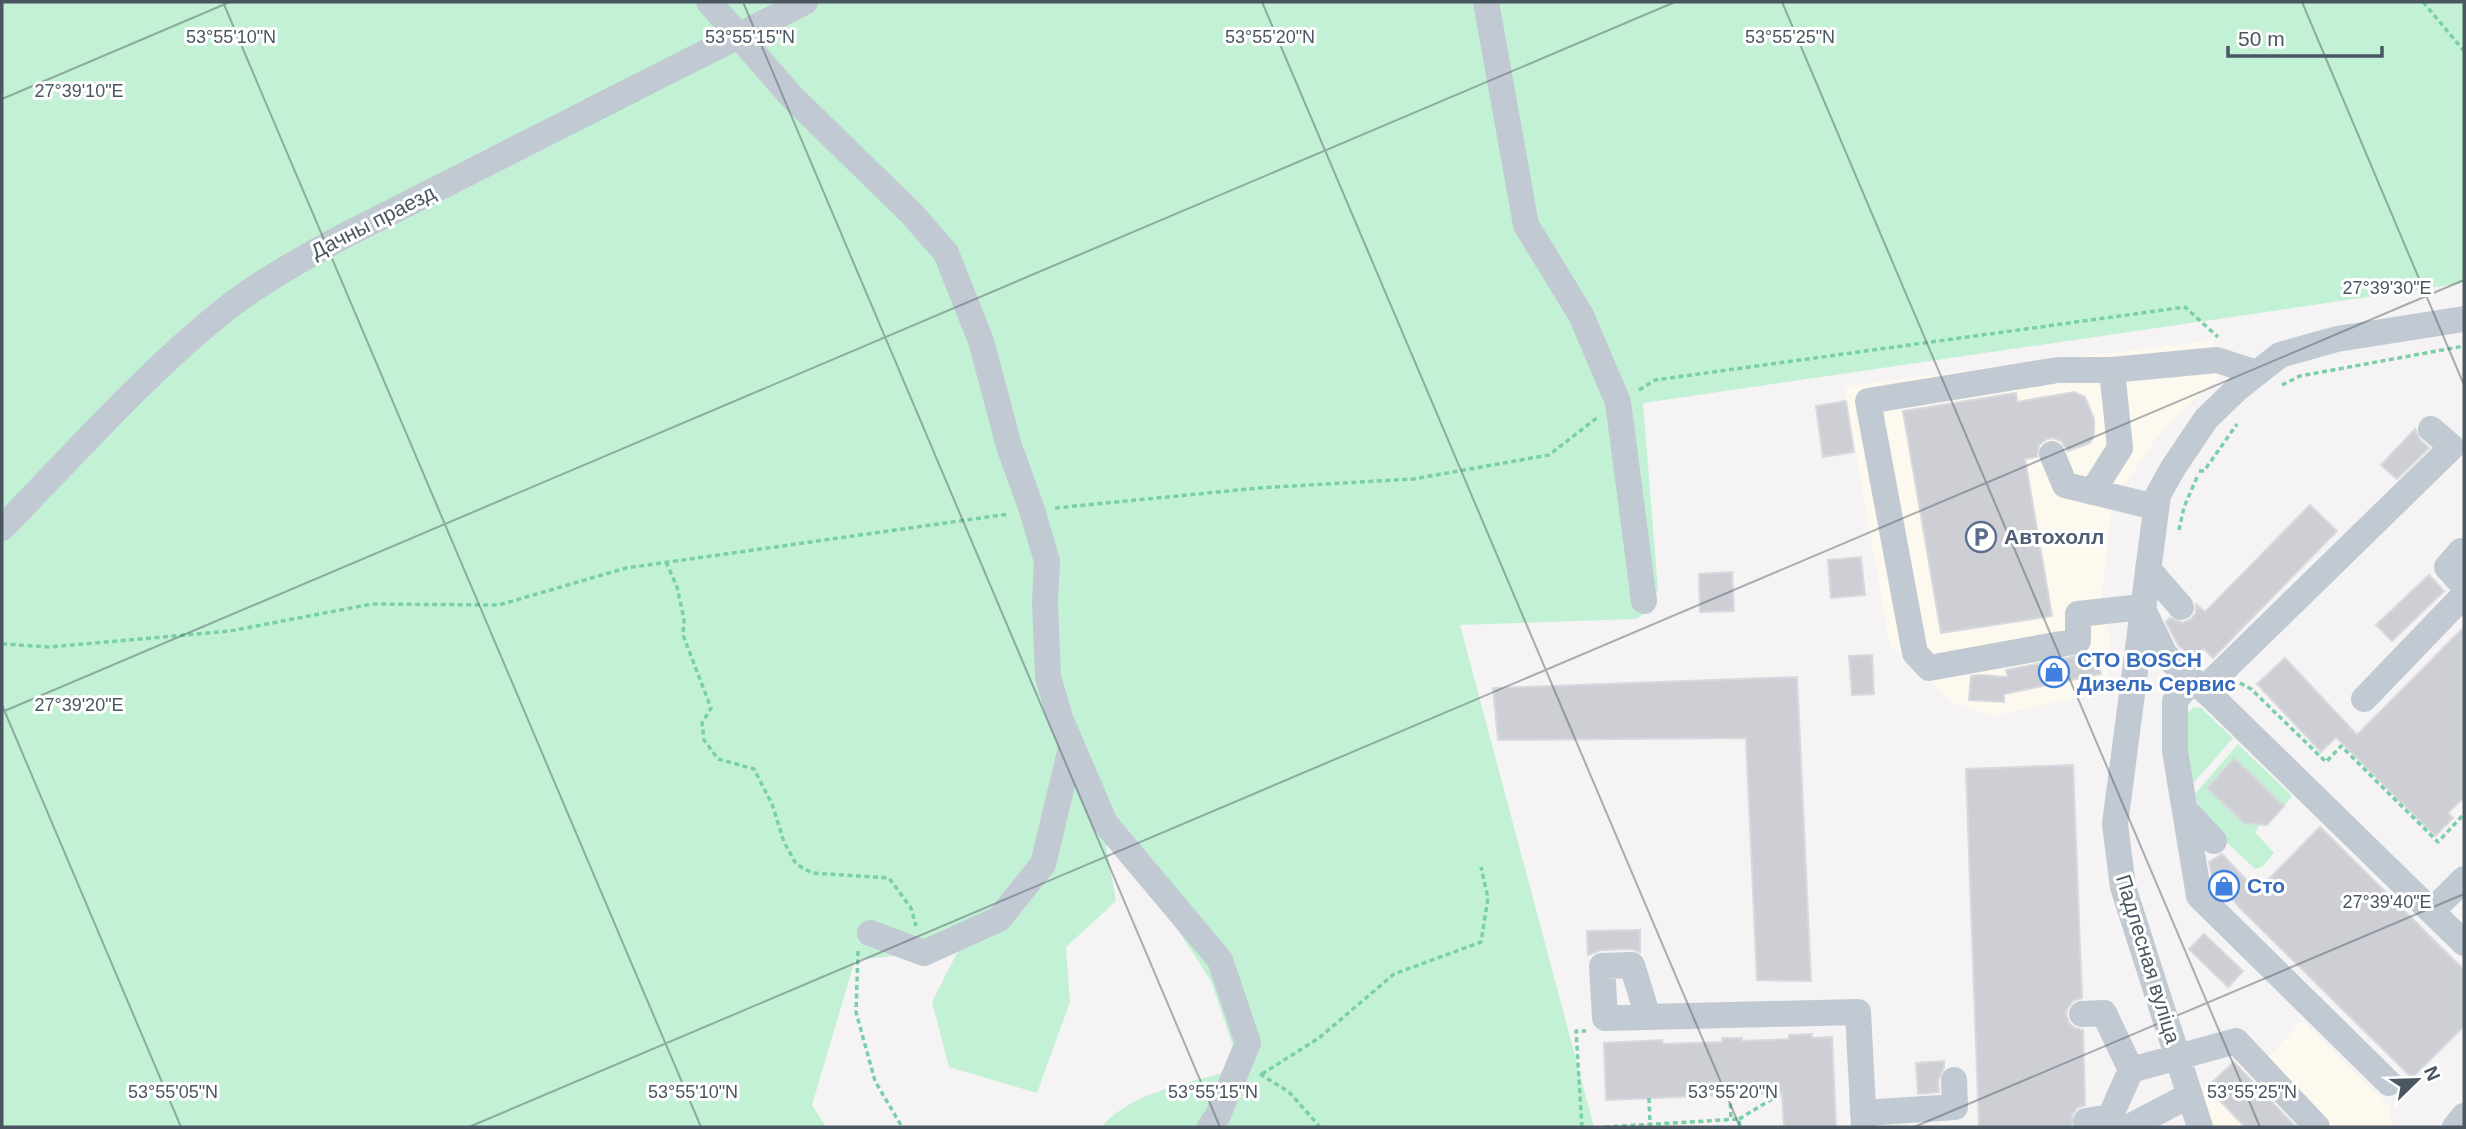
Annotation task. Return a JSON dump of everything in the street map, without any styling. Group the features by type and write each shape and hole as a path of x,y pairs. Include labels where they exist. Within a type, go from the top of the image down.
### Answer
{"street":[{"path":"709,2 792,97 912,214 946,253 981,341 1009,446 1047,561 1045,602 1048,677 1071,748 1105,823 1220,960 1248,1043 1218,1115 1210,1127"},
{"name":"Дачны праезд","path":"2,528 169,360 215,317 268,279 338,239 805,2"},
{"path":"1486,2 1527,225 1581,315 1618,402 1644,601"},
{"name":"Падлесная вуліца","path":"2200,1127 2123,887 2115,824 2158,495 2206,419 2272,381 2280,355 2313,344 2464,319"},
{"path":"2272,381 2217,360 2112,370 2058,370 1868,401 1915,653 1929,668 2078,641 2078,614 2142,607 2165,655 2206,680 2464,943"},
{"path":"2092,492 2120,448 2112,370"},
{"path":"2389,1083 2199,896 2175,751 2175,701 2206,680 2452,447 2431,429"},
{"path":"2052,454 2065,485 2155,507"},
{"path":"2464,554 2461,551 2447,567 2464,586"},
{"path":"2148,569 2181,607"},
{"path":"2364,699 2464,595"},
{"path":"870,933 924,953 999,919 1043,864 1071,748"},
{"path":"2185,810 2214,841"},
{"path":"2432,911 2464,879"},
{"path":"1648,1017 1857,1012 1863,1120 1955,1107 1954,1080"},
{"path":"2082,1014 2104,1013 2131,1070 2110,1117 2086,1121"},
{"path":"2131,1070 2236,1041 2317,1127"},
{"path":"2129,1127 2190,1095"},
{"path":"2455,1127 2464,1116"}],"path":[{"path":"2423,2 2464,51"},
{"path":"2,644 50,647 230,631 372,604 499,605 626,568 1032,510 1259,488 1413,480 1549,456 1618,402 1655,380 2185,307 2221,340"},
{"path":"2375,356 2464,340"},
{"path":"2272,381 2464,346"},
{"path":"2272,381 2310,367"},
{"path":"2173,529 2193,471 2204,471 2245,416"},
{"path":"2178,532 2184,507 2197,480 2200,461"},
{"path":"666,562 677,587 684,619 683,635 711,708 702,723 704,740 719,759 754,769 772,804 783,842 796,864 812,873 889,878 911,908 924,953"},
{"path":"2206,680 2251,689 2326,762 2341,746 2438,842 2464,814"},
{"path":"1260,1075 1319,1038 1394,974 1481,942 1488,898 1481,867"},
{"path":"870,933 858,945 856,1012 876,1081 902,1127"},
{"path":"1581,1127 1576,1031 1588,1031"},
{"path":"1248,1043 1260,1075 1289,1092 1320,1127"},
{"path":"1605,1127 1739,1119 1782,1093"},
{"path":"1730,1095 1731,1119"},
{"path":"1649,1098 1650,1125"},
{"path":"1739,1119 1740,1127"}],"shaded area":[{"path":"2213,340 2218,379 2187,405 2156,439 2115,498 2112,507 2101,601 2110,638 2106,691 1993,716 1952,702 1890,645 1844,386"},
{"path":"2302,1021 2390,1106 2391,1127 2210,1127 2198,1091 2207,1087 2237,1059 2252,1075"}],"green space":[{"path":"2,2 2464,2 2464,283 1643,403 1658,590 1648,611 1636,619 1460,625 1594,1127 1101,1127 1115,1114 1148,1095 1240,1067 1211,981 1100,810 1116,901 1066,947 1070,1002 1037,1093 949,1067 932,1002 959,949 855,960 812,1105 826,1127 2,1127"},
{"path":"2194,707 2201,708 2233,738 2191,786 2185,722 2188,712"},
{"path":"2238,744 2292,796 2284,806 2234,759 2207,788 2244,823 2260,824 2255,832 2274,853 2262,867 2255,869 2203,820 2195,794"}],"building":[{"name":"Автохолл","path":"2074,392 2085,397 2094,419 2094,436 2090,443 2068,451 2061,441 2047,439 2039,445 2037,457 2025,459 2052,616 1941,633 1903,411 2016,393 2017,402"},
{"path":"1846,401 1854,452 1823,457 1816,406"},
{"path":"2415,429 2420,440 2429,448 2397,479 2381,465"},
{"path":"2310,505 2337,531 2213,658 2204,649 2193,659 2178,645 2166,622 2170,618 2183,623 2191,619 2196,613 2196,604 2205,612"},
{"path":"1861,557 1865,595 1831,598 1828,560"},
{"path":"1732,572 1734,611 1700,612 1699,574"},
{"path":"2429,575 2444,591 2392,641 2376,625"},
{"path":"2464,627 2464,797 2448,813 2453,818 2435,836 2336,737 2321,752 2257,684 2285,658 2357,735"},
{"name":"СТО BOSCH Дизель Сервис","path":"2097,652 2101,674 2004,694 2004,702 1969,700 1971,676 2008,677 2006,670"},
{"path":"1872,655 1874,694 1852,695 1849,656"},
{"path":"1797,677 1811,981 1757,980 1746,738 1498,740 1493,688"},
{"path":"2234,758 2284,806 2267,825 2244,823 2207,788"},
{"path":"2073,765 2082,998 2073,1001 2066,1014 2069,1023 2083,1030 2085,1105 2077,1108 2072,1115 2072,1127 1979,1127 1966,769"},
{"path":"2320,827 2464,970 2464,1026 2412,1078 2240,908 2212,876 2209,862 2222,854 2257,891"},
{"path":"1640,930 1640,952 1631,949 1601,950 1588,955 1587,931"},
{"path":"2204,934 2243,971 2228,987 2189,949"},
{"path":"1812,1034 1812,1038 1832,1037 1836,1127 1784,1127 1782,1093 1606,1100 1604,1043 1662,1040 1663,1044 1722,1042 1722,1038 1742,1038 1742,1041 1789,1039 1789,1035"},
{"path":"1944,1061 1944,1068 1938,1080 1939,1092 1918,1094 1916,1063"},
{"path":"2234,1062 2296,1127 2245,1127 2207,1087"}],"place":[{"name":"Автохолл","path":"1981,537"},
{"name":"СТО BOSCH Дизель Сервис","path":"2054,672"},
{"name":"Сто","path":"2224,886"}]}
